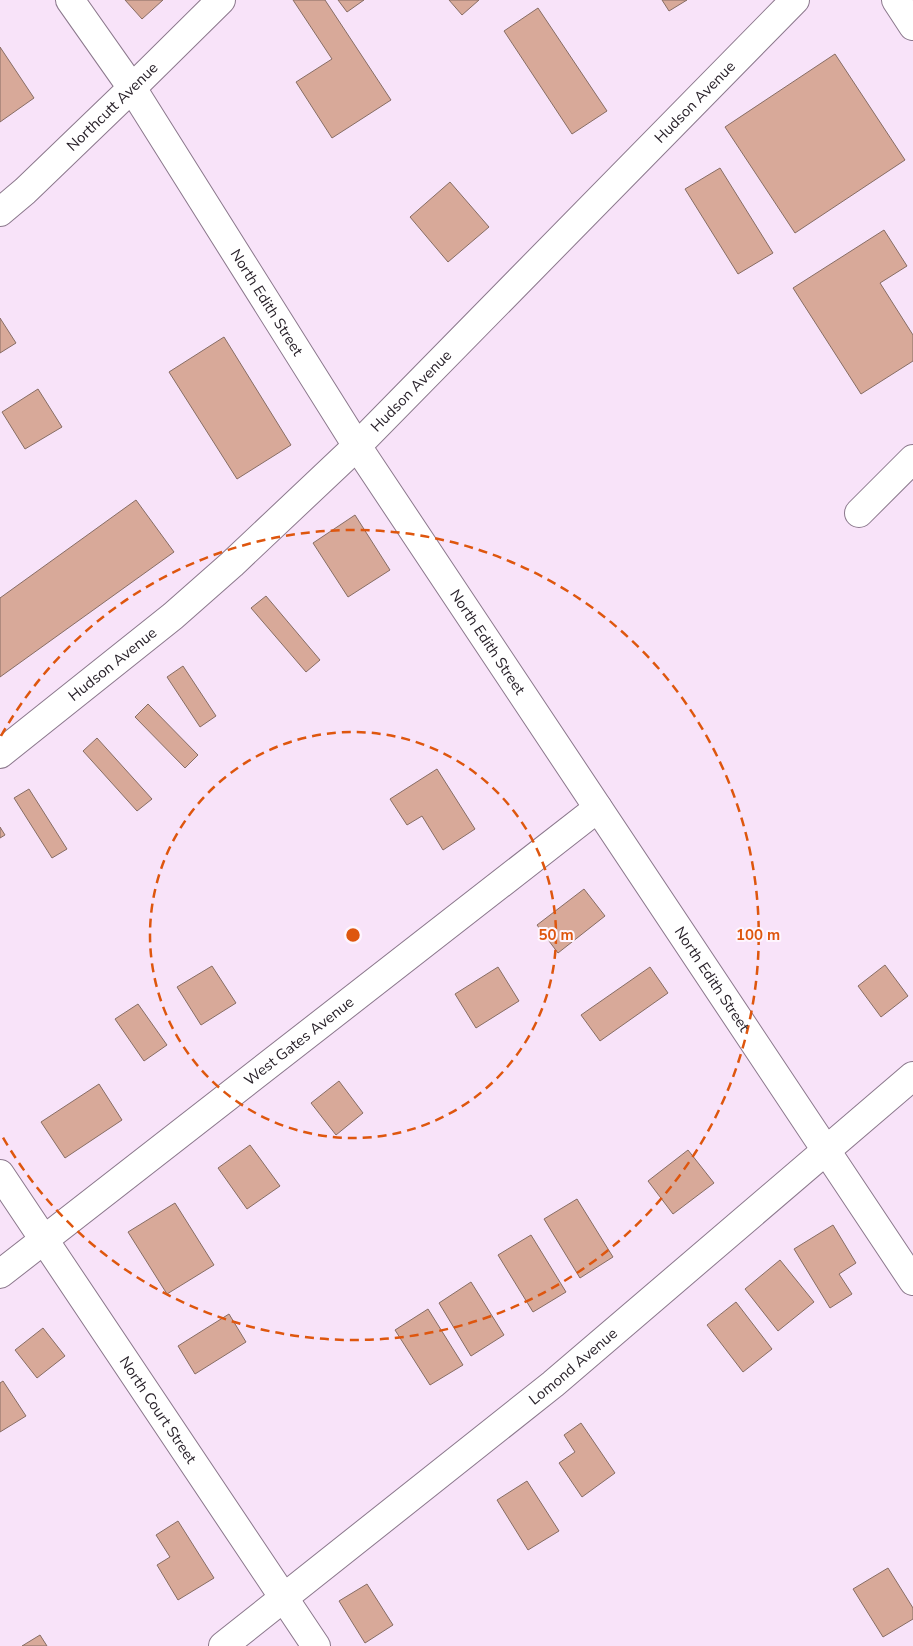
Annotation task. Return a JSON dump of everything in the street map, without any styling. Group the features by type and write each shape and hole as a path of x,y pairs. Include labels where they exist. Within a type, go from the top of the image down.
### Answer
{"street":[{"name":"North Edith Street","path":"70,0 132,88 357,446 913,1281"},
{"name":"Northcutt Avenue","path":"0,212 25,191 221,0"},
{"name":"Hudson Avenue","path":"0,754 173,616 232,564 357,446 795,0"},
{"path":"896,0 913,26"},
{"path":"859,513 913,459"},
{"name":"West Gates Avenue","path":"0,1274 598,808"},
{"name":"Lomond Avenue","path":"223,1646 553,1384 913,1076"},
{"name":"North Court Street","path":"0,1174 316,1646"}],"building":[{"path":"125,0 163,0 142,19"},
{"path":"293,0 325,0 391,100 332,138 296,82 332,59"},
{"path":"338,0 364,0 347,12"},
{"path":"449,0 479,0 462,15"},
{"path":"662,0 687,0 669,11"},
{"path":"538,8 607,111 572,134 504,31"},
{"path":"0,47 34,98 0,122"},
{"path":"835,54 905,160 795,233 725,127"},
{"path":"720,168 773,253 738,274 685,189"},
{"path":"450,182 489,227 448,262 410,217"},
{"path":"884,230 907,266 880,283 913,335 913,361 861,394 793,288"},
{"path":"0,318 16,343 0,353"},
{"path":"224,337 291,445 237,479 169,372"},
{"path":"38,389 62,427 25,449 2,412"},
{"path":"136,500 174,552 0,677 0,598"},
{"path":"355,515 390,570 348,597 313,543"},
{"path":"266,596 320,660 306,672 251,608"},
{"path":"183,666 216,716 200,727 167,677"},
{"path":"148,704 198,755 185,768 135,717"},
{"path":"97,738 152,799 137,811 83,751"},
{"path":"437,769 475,829 443,850 422,816 407,825 390,799"},
{"path":"29,789 67,849 52,858 14,798"},
{"path":"0,827 5,835 0,838"},
{"path":"584,889 605,916 558,953 537,925"},
{"path":"885,965 908,996 881,1017 858,986"},
{"path":"212,966 236,1003 201,1025 177,987"},
{"path":"498,967 519,1001 476,1028 455,994"},
{"path":"650,967 668,993 600,1041 581,1015"},
{"path":"138,1004 167,1045 144,1061 115,1019"},
{"path":"339,1081 363,1113 336,1135 311,1103"},
{"path":"99,1084 122,1120 65,1158 41,1122"},
{"path":"250,1145 280,1186 247,1209 218,1168"},
{"path":"688,1150 714,1183 673,1214 648,1181"},
{"path":"577,1199 613,1257 580,1278 544,1219"},
{"path":"175,1203 214,1265 167,1294 128,1232"},
{"path":"833,1225 856,1263 839,1274 852,1294 830,1308 794,1249"},
{"path":"531,1235 566,1292 533,1312 498,1255"},
{"path":"780,1260 814,1302 778,1331 745,1289"},
{"path":"471,1282 504,1335 471,1356 439,1303"},
{"path":"736,1302 772,1349 743,1372 707,1325"},
{"path":"428,1309 463,1365 430,1385 395,1330"},
{"path":"229,1314 246,1342 195,1374 178,1346"},
{"path":"43,1328 65,1356 37,1378 15,1350"},
{"path":"3,1381 26,1416 0,1432 0,1383"},
{"path":"581,1423 615,1473 582,1497 559,1463 575,1452 564,1435"},
{"path":"527,1481 559,1531 528,1550 497,1500"},
{"path":"178,1521 214,1578 178,1600 157,1565 170,1557 156,1535"},
{"path":"888,1568 913,1608 913,1619 883,1637 853,1589"},
{"path":"367,1584 393,1625 365,1643 339,1601"},
{"path":"40,1635 47,1646 22,1646"}]}
